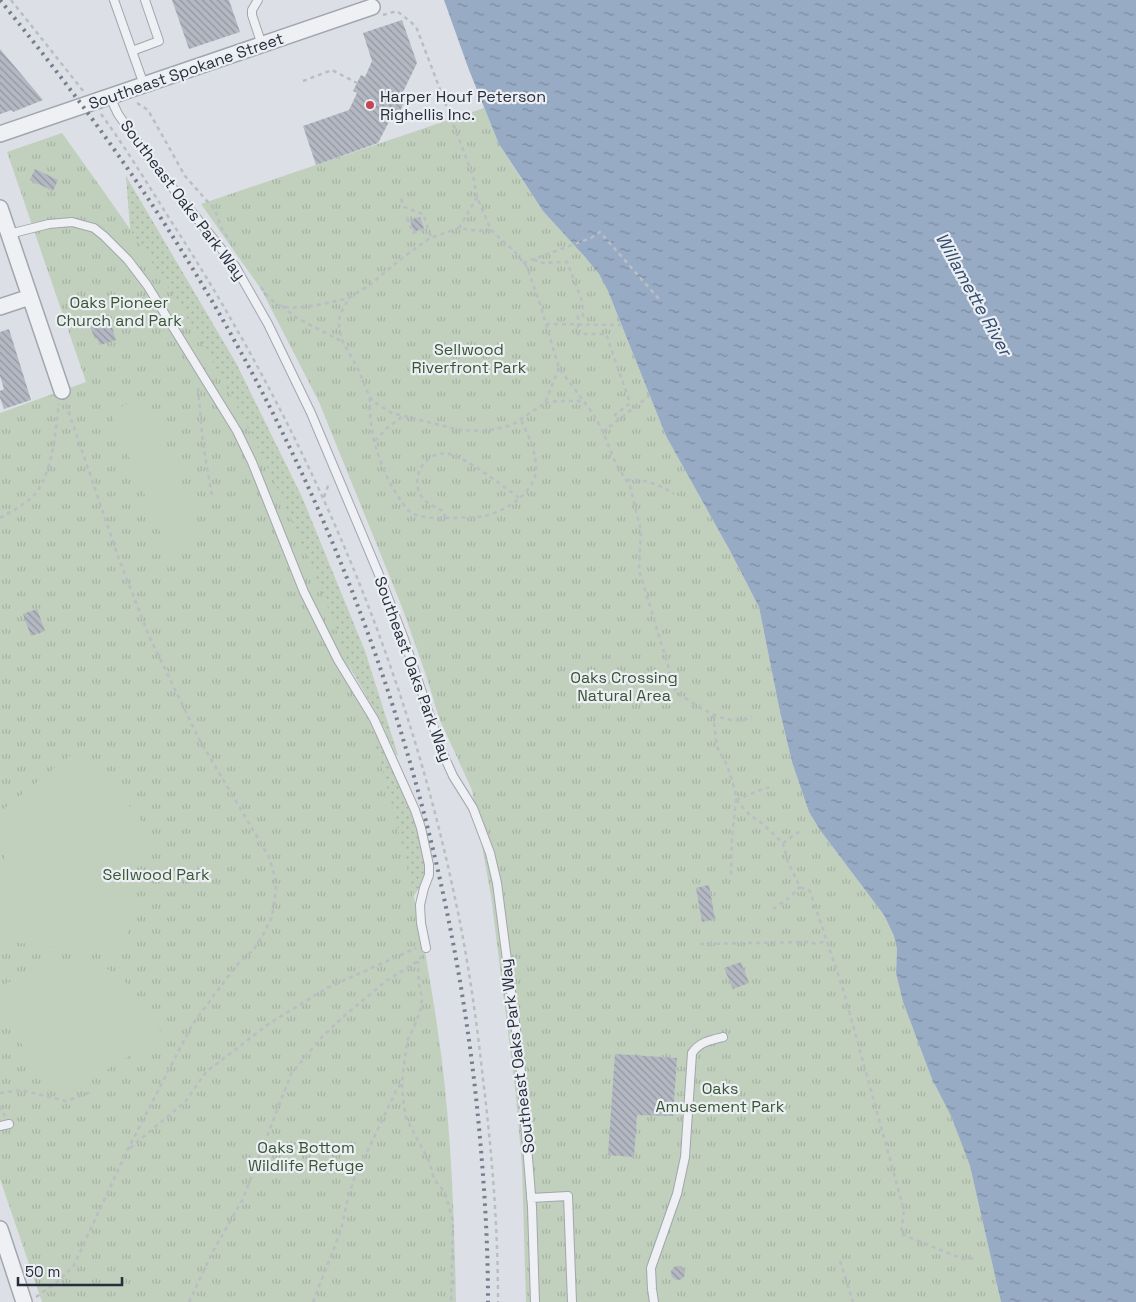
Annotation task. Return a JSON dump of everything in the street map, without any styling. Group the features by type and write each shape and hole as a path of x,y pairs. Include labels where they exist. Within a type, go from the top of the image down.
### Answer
{"street":[{"name":"Southeast Spokane Street","path":"0,134 262,45 375,12"},
{"path":"0,208 62,391"},
{"path":"0,307 30,297"},
{"path":"0,1229 30,1300"}],"lane":[{"path":"114,0 144,85"},
{"path":"132,51 159,41 144,0"},
{"path":"258,0 252,10 252,15 262,45"},
{"name":"Southeast Oaks Park Way","path":"110,97 118,114 138,143 224,252 259,306 311,413 404,639 444,757 457,784 473,808 490,853 498,895 520,1061 531,1198 535,1302"},
{"path":"8,234 60,222 72,222 94,228 128,260 146,285 237,431 245,446 304,592 338,660 374,718 415,810 429,865 429,875 420,905 426,948"},
{"path":"654,1302 651,1268 677,1194 685,1157 692,1053 697,1046 705,1041 723,1037"},
{"path":"0,1126 8,1124"},
{"path":"531,1198 568,1196 572,1302"}],"path":[{"path":"11,0 83,91"},
{"path":"375,12 397,11 412,23 417,30 473,176 477,197 491,230 514,251 523,263 533,283 559,368 584,401 603,432 616,464 627,480 633,496 641,531 639,570 676,692 713,715 733,720 744,720 752,717"},
{"path":"303,81 332,70 357,83"},
{"path":"126,91 132,100 148,110 185,176 215,210 222,229 233,246"},
{"path":"459,228 477,197"},
{"path":"400,199 404,207 423,214 432,237"},
{"path":"407,218 413,233 428,228"},
{"path":"282,306 319,304 349,298 371,284 420,244 432,237 459,228 476,231 491,230"},
{"path":"523,263 591,238 600,232 659,299"},
{"path":"534,259 539,263 567,262 582,301 583,316 578,316 578,334 606,334 630,403 615,415 619,420"},
{"path":"258,283 272,300 297,318 343,342"},
{"path":"349,298 338,320 343,342 358,369 370,398 370,416 380,459 398,497 409,512 425,517 456,518 485,516 503,509 519,499 528,490 536,471 531,443 521,420"},
{"path":"546,324 621,325"},
{"path":"197,367 203,444 212,496"},
{"path":"545,403 559,368"},
{"path":"0,518 22,505 35,494 42,483 51,458 62,391"},
{"path":"30,1300 57,1282 74,1267 127,1151 192,1025 230,972 254,949 263,935 272,917 276,889 269,857 199,739 149,636 119,559 62,391"},
{"path":"603,432 649,396"},
{"path":"370,398 385,409 404,416 451,428 473,431 501,428 521,420 545,403 584,401"},
{"path":"375,441 387,428 404,416"},
{"path":"445,518 444,512 423,499 417,484 420,468 430,457 438,454 449,454 460,458 493,479 519,499"},
{"path":"627,480 647,481 659,485 674,494"},
{"path":"713,715 717,747 727,766 735,790 731,876"},
{"path":"736,800 765,788 774,787"},
{"path":"736,800 751,816 763,824 783,843 788,862 800,888 810,891 843,989 904,1210 901,1234 963,1259 975,1258"},
{"path":"783,843 800,831"},
{"path":"773,909 800,888"},
{"path":"700,944 809,942 817,944 826,941"},
{"path":"127,1151 185,1102 206,1072 270,1023 343,980 407,951 415,948 426,948"},
{"path":"189,1302 212,1253 243,1199 291,1074 321,1038 342,1017 386,981 418,961 426,948"},
{"path":"418,961 419,985 422,997 421,1008 408,1041 402,1082 402,1099 406,1118 429,1161 434,1179 445,1193 454,1222 451,1302"},
{"path":"313,1302 341,1230 354,1180 402,1082"},
{"path":"0,1092 21,1090 66,1101 91,1092"},
{"path":"840,1260 854,1302"}],"green space":[{"path":"484,108 499,144 543,211 599,274 608,291 666,436 759,607 792,762 809,812 820,830 884,915 894,936 897,949 896,973 903,1002 932,1079 951,1116 970,1166 1001,1302 526,1302 522,1167 516,1096 491,896 472,790 439,718 402,607 319,402 261,289 201,204"},
{"path":"62,133 152,262 202,343 245,423 285,505 320,588 352,673 379,759 403,847 422,935 437,1025 449,1129 456,1302 42,1302 0,1179 0,413 86,382 7,152"},
{"path":"126,176 236,363 302,497 365,651 398,755 396,755 379,718 348,664 132,255"},
{"path":"147,396 204,536 168,551 110,411"},
{"path":"357,699 401,785 419,836 424,857 424,874 421,884 412,899"},
{"path":"76,751 86,752 161,845 135,865 125,954 0,941 0,895 5,852 0,846 0,812"},
{"path":"56,961 77,961 96,964 109,970 130,987 139,998 163,1036 66,1094 49,1090 0,1008 0,987 32,970"}],"water":[{"name":"Willamette River","path":"444,0 1136,0 1136,1302 1001,1302 970,1166 951,1116 932,1079 903,1002 896,973 897,949 894,936 884,915 820,830 809,812 792,762 759,607 666,436 608,291 599,274 543,211 499,144 469,70"}],"building":[{"path":"172,0 229,0 240,32 189,49"},
{"path":"402,20 417,63 403,92 407,94 399,113 397,112 395,118 392,116 378,143 316,165 303,126 349,110 357,93 353,91 361,75 365,77 372,61 363,33"},
{"path":"0,49 43,100 13,112 12,110 0,114"},
{"path":"35,169 58,180 53,191 30,180"},
{"path":"420,217 424,228 414,232 410,220"},
{"path":"108,314 116,340 100,345 97,338 95,339 88,321"},
{"path":"9,329 31,400 4,409 0,398 0,391 4,389 0,376 0,332"},
{"path":"37,609 45,631 31,636 23,614"},
{"path":"709,885 715,919 702,922 696,888"},
{"path":"741,962 749,983 733,989 724,968"},
{"path":"615,1054 677,1058 673,1116 637,1115 634,1157 608,1155"},
{"path":"675,1266 681,1266 685,1273 681,1280 675,1280 671,1276 671,1270"}],"railway":[{"path":"0,0 111,144 211,299 270,408 323,520 368,635 407,752 438,872 462,994 478,1117 484,1186 488,1302"}],"place":[{"name":"Harper Houf Peterson Righellis Inc.","path":"370,105"}],"park label":[{"name":"Oaks Pioneer Church and Park","path":"119,311"},
{"name":"Sellwood Riverfront Park","path":"469,358"},
{"name":"Oaks Crossing Natural Area","path":"624,686"},
{"name":"Sellwood Park","path":"156,874"},
{"name":"Oaks Amusement Park","path":"720,1097"},
{"name":"Oaks Bottom Wildlife Refuge","path":"306,1156"}]}
